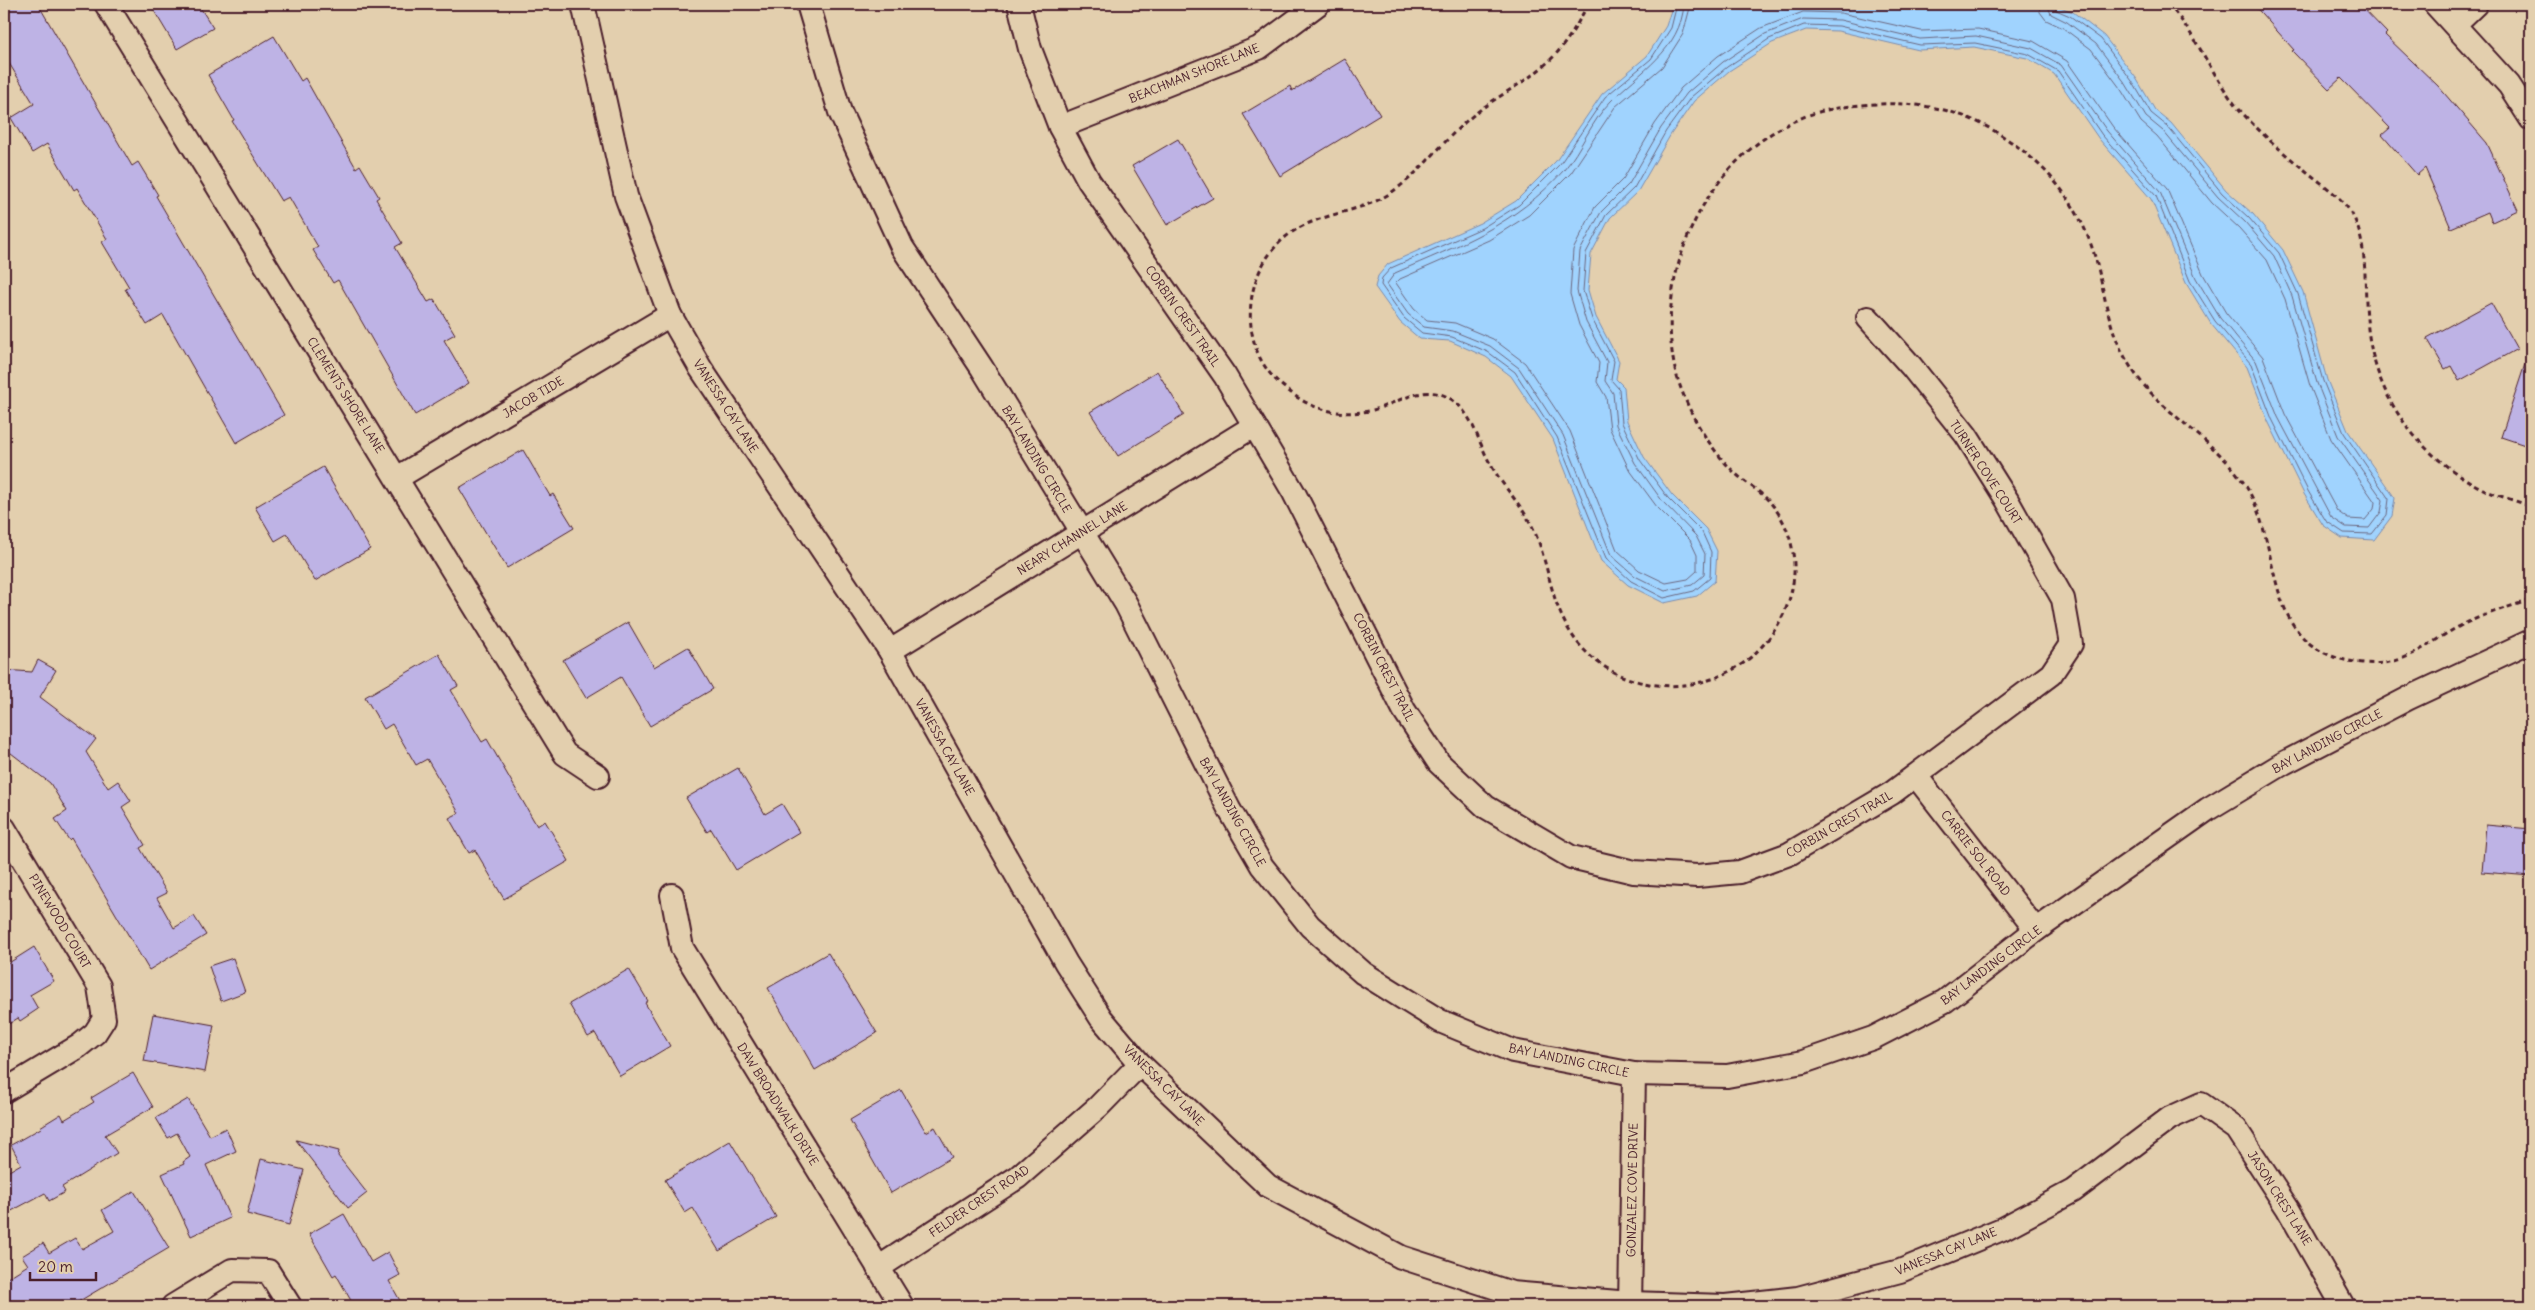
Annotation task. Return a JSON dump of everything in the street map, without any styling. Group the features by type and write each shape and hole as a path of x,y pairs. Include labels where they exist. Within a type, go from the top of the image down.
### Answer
{"street":[{"name":"CLEMENTS SHORE LANE","path":"106,4 565,754 598,776"},
{"name":"VANESSA CAY LANE","path":"584,4 626,196 670,315 706,376 890,651 1066,964 1101,1018 1140,1064 1268,1186 1400,1257 1512,1293 1630,1305 1725,1306 1798,1298 1900,1271 2002,1229 2073,1191 2170,1118 2201,1104"},
{"name":"BAY LANDING CIRCLE","path":"808,4 840,112 902,248 982,368 1126,604 1229,809 1262,866 1310,926 1363,973 1440,1022 1513,1051 1634,1074 1727,1076 1803,1062 1873,1038 1945,1001 2036,930 2208,809 2284,763 2409,698 2531,641"},
{"name":"CORBIN CREST TRAIL","path":"1019,4 1030,49 1060,127 1089,181 1224,376 1294,493 1404,710 1439,763 1486,807 1572,857 1634,872 1696,876 1740,872 1789,854 1892,793 2051,674 2071,644"},
{"name":"BEACHMAN SHORE LANE","path":"1060,127 1259,48 1318,4"},
{"path":"2435,4 2509,84 2531,119"},
{"path":"2455,24 2476,4"},
{"name":"JACOB TIDE","path":"397,478 670,315"},
{"name":"TURNER COVE COURT","path":"1868,318 1911,366 1966,435 2007,500 2063,599 2071,644"},
{"name":"NEARY CHANNEL LANE","path":"890,651 1254,426"},
{"name":"CARRIE SOL ROAD","path":"1916,776 2036,930"},
{"name":"PINEWOOD COURT","path":"4,828 99,986 104,1019 95,1033 79,1046 4,1091"},
{"name":"DAW BROADWALK DRIVE","path":"672,895 682,948 902,1306"},
{"name":"FELDER CREST ROAD","path":"878,1268 1018,1177 1098,1107 1140,1064"},
{"name":"GONZALEZ COVE DRIVE","path":"1630,1305 1634,1074"},
{"name":"JASON CREST LANE","path":"2201,1104 2236,1129 2288,1209 2343,1306"},
{"path":"173,1306 232,1270 268,1271 290,1306"}],"path":[{"path":"1588,4 1565,44 1546,64 1477,112 1417,173 1396,190 1376,202 1307,224 1272,249 1259,271 1249,314 1256,350 1263,366 1274,380 1304,404 1324,410 1354,413 1380,408 1410,395 1436,392 1449,397 1460,405 1469,418 1493,469 1535,530 1556,604 1570,633 1584,649 1610,671 1643,683 1664,686 1686,686 1713,680 1735,669 1754,654 1771,635 1790,599 1794,576 1793,554 1788,533 1781,517 1767,499 1732,470 1718,453 1694,416 1682,388 1675,368 1672,339 1672,292 1676,267 1694,222 1714,190 1734,166 1777,130 1804,117 1862,104 1924,105 1956,113 1980,122 2004,137 2050,173 2065,194 2086,234 2096,260 2110,326 2120,349 2133,372 2152,395 2183,424 2217,451 2248,489 2266,531 2276,586 2290,623 2320,651 2353,662 2395,661 2413,656 2451,631 2474,620 2531,600"},
{"path":"2168,4 2181,18 2237,106 2289,158 2346,204 2354,218 2361,237 2367,322 2376,374 2396,411 2431,453 2466,479 2487,491 2531,507"}],"water":[{"path":"1673,4 2053,4 2073,12 2104,36 2136,78 2155,110 2171,123 2226,190 2253,214 2283,250 2303,292 2327,380 2348,431 2395,498 2392,516 2374,540 2342,538 2323,525 2304,494 2268,421 2247,367 2211,324 2186,283 2151,199 2099,139 2054,74 2027,58 1974,47 1919,50 1838,31 1806,30 1772,43 1729,71 1694,101 1671,134 1638,191 1610,218 1591,254 1588,290 1596,317 1619,361 1616,379 1624,387 1627,421 1644,457 1672,495 1706,529 1717,551 1715,581 1697,596 1664,603 1628,585 1601,561 1553,439 1511,376 1486,357 1450,341 1420,339 1400,322 1375,287 1378,276 1388,264 1480,223 1516,201 1556,161 1602,94 1647,56 1666,26"}],"building":[{"path":"4,4 38,4 132,166 138,162 158,195 156,196 284,415 236,443 163,315 147,325 125,289 129,287 102,242 107,239 77,188 74,190 47,144 32,153 11,118 34,104 4,55"},
{"path":"150,4 198,4 213,28 177,49"},
{"path":"2253,4 2359,4 2387,33 2385,35 2438,86 2487,143 2518,210 2492,222 2488,212 2451,228 2425,168 2417,175 2382,135 2390,128 2341,78 2329,89 2292,51 2294,50"},
{"path":"274,36 301,81 305,78 356,168 360,165 379,197 376,199 402,243 395,247 428,302 434,299 455,334 444,340 469,383 415,415 338,280 333,283 313,250 318,247 289,197 281,201 232,121 234,120 208,75"},
{"path":"1345,59 1380,115 1280,176 1243,114 1290,86 1292,91"},
{"path":"1178,139 1213,198 1167,225 1132,166"},
{"path":"2491,303 2517,349 2459,381 2451,366 2445,369 2427,338"},
{"path":"2528,355 2531,356 2531,447 2501,437"},
{"path":"1157,371 1184,415 1118,456 1090,412"},
{"path":"523,450 550,496 553,494 574,528 507,568 459,488"},
{"path":"323,467 370,549 315,581 287,534 275,541 255,507"},
{"path":"628,622 654,667 688,647 713,689 650,726 621,677 586,698 563,660"},
{"path":"439,654 458,686 451,690 482,742 487,739 537,826 545,821 569,861 504,899 475,850 469,853 449,818 459,813 427,759 416,765 392,724 384,729 365,697"},
{"path":"38,660 56,670 40,697 96,739 86,752 108,788 118,781 131,801 122,807 145,845 140,848 167,893 157,898 174,928 194,916 206,935 149,970 71,838 69,840 55,819 67,811 50,783 11,753 4,753 4,670 32,672"},
{"path":"738,768 765,814 782,804 799,832 736,870 711,829 707,832 686,798"},
{"path":"2486,825 2531,829 2531,876 2482,872"},
{"path":"34,947 54,981 30,995 38,1009 20,1021 18,1018 4,1027 4,966"},
{"path":"828,953 877,1033 815,1070 768,988"},
{"path":"233,958 245,992 221,1001 209,966"},
{"path":"629,969 648,1001 645,1003 670,1046 620,1076 595,1033 588,1037 569,1004"},
{"path":"153,1014 214,1025 205,1072 144,1061"},
{"path":"133,1073 153,1107 105,1135 117,1153 62,1187 65,1192 49,1201 45,1193 4,1215 4,1174 21,1164 11,1145 61,1114 64,1120 94,1102 91,1098"},
{"path":"901,1090 926,1132 935,1127 952,1157 891,1193 850,1120"},
{"path":"188,1099 210,1136 226,1128 236,1151 206,1165 230,1218 191,1236 162,1174 184,1164 183,1162 190,1157 177,1133 168,1138 156,1118"},
{"path":"296,1140 339,1151 338,1156 367,1193 348,1208"},
{"path":"730,1141 776,1217 719,1251 693,1208 685,1213 665,1180"},
{"path":"261,1159 304,1170 289,1225 247,1214"},
{"path":"134,1191 169,1248 71,1306 4,1306 4,1280 28,1265 22,1256 43,1243 49,1253 75,1238 82,1249 114,1231 102,1210"},
{"path":"344,1214 371,1262 388,1252 400,1275 389,1281 403,1306 354,1306 336,1274 333,1276 309,1234"}]}
